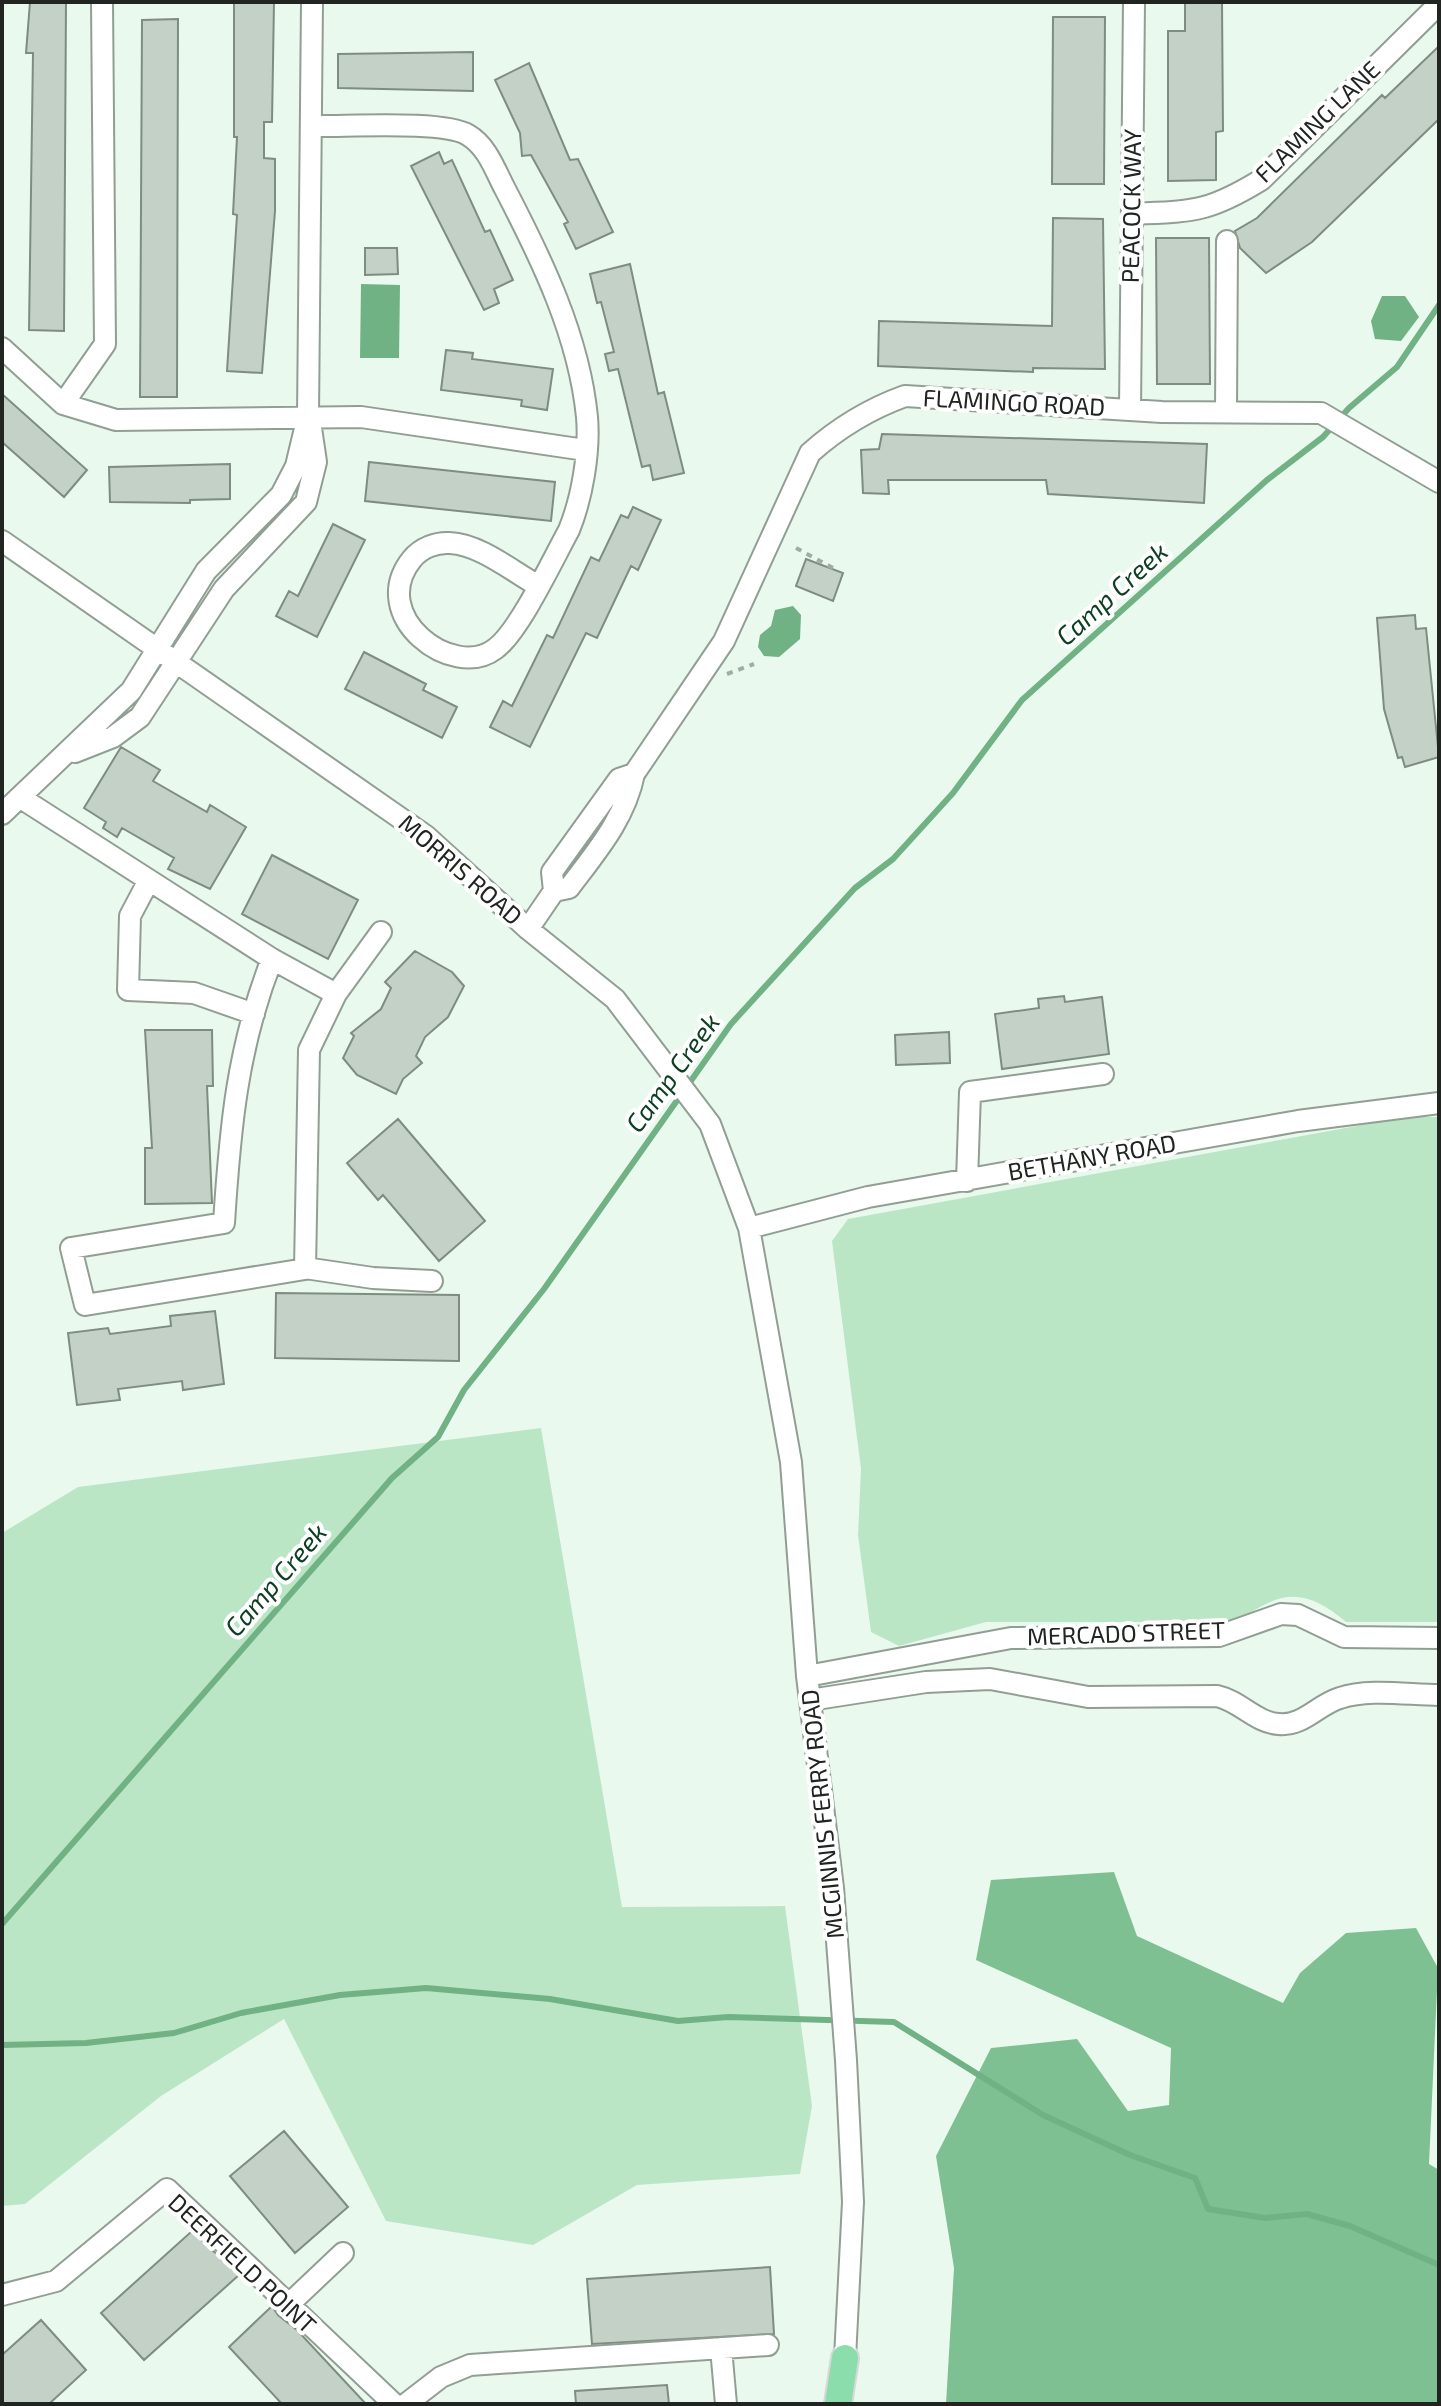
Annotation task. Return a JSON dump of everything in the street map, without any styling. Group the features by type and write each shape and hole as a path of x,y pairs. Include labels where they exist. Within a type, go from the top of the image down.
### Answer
{"main road":[{"name":"MCGINNIS FERRY ROAD","path":"838,2404 845,2358"}],"street":[{"path":"63,404 105,344 102,2"},
{"path":"62,758 113,737 133,724 177,664 224,589 306,502 316,462 308,416 312,2"},
{"name":"PEACOCK WAY","path":"1130,410 1134,2"},
{"name":"FLAMING LANE","path":"1132,214 1201,211 1226,201 1261,180 1439,4"},
{"path":"311,126 447,128 477,142 535,247 556,297 587,418 575,514 537,585 503,642 476,658 458,656 416,634 399,608 399,586 409,563 415,555 437,544 466,546 537,585"},
{"path":"1226,412 1227,241"},
{"path":"2,348 63,404 130,422 361,417 585,450"},
{"name":"FLAMINGO ROAD","path":"554,891 569,888 598,850 629,797 634,774 724,641 810,453 829,436 880,405 905,396 1130,410 1321,413 1439,482"},
{"path":"2,814 131,691 206,571 281,495 296,466 308,416"},
{"name":"MORRIS ROAD","path":"2,541 426,836 528,929 615,999 676,1075 710,1124 749,1228"},
{"name":"FLAMINGO ROAD","path":"528,929 554,891 552,872 619,779 634,774"},
{"path":"21,798 272,959 336,994"},
{"path":"578,835 598,850"},
{"path":"149,880 130,916 128,990 194,993 254,1014"},
{"path":"305,1268 309,1050 336,994 381,932"},
{"path":"272,959 254,1014 232,1106 224,1223 71,1248 85,1305 305,1268 373,1278 432,1281"},
{"path":"967,1181 970,1092 1103,1074"},
{"name":"BETHANY ROAD","path":"749,1228 868,1197 1298,1121 1439,1103"},
{"name":"MCGINNIS FERRY ROAD","path":"749,1228 791,1462 807,1676 838,1941 853,2202 845,2358"},
{"name":"MERCADO STREET","path":"807,1676 1011,1638 1219,1636 1281,1614 1298,1615 1344,1637 1439,1638"},
{"name":"MERCADO STREET","path":"810,1700 926,1682 990,1679 1088,1697 1217,1696 1236,1702 1264,1720 1285,1724 1304,1720 1327,1703 1348,1696 1439,1695"},
{"name":"DEERFIELD POINT","path":"2,2295 56,2281 167,2189 287,2306 394,2404"},
{"path":"287,2306 343,2253"},
{"path":"406,2404 441,2377 470,2365 768,2345"},
{"path":"721,2348 726,2404"}],"path":[{"path":"796,548 833,568"}],"shaded area":[{"path":"361,284 400,285 399,358 360,358"},
{"path":"1382,296 1405,296 1419,317 1401,341 1375,339 1371,321"},
{"path":"793,606 801,615 800,639 779,657 764,656 758,647 760,635 771,626 775,610"},
{"path":"1406,1117 1439,1117 1439,1622 1346,1622 1318,1603 1292,1597 1266,1604 1238,1622 986,1622 899,1646 871,1632 858,1535 861,1469 832,1241 848,1219"},
{"path":"541,1428 622,1907 785,1906 812,2106 800,2174 637,2185 533,2245 386,2221 284,2019 161,2096 25,2204 2,2206 2,1533 78,1487"},
{"path":"1114,1872 1137,1936 1283,2003 1300,1973 1346,1933 1416,1928 1438,1968 1429,2164 1439,2170 1439,2404 946,2404 954,2268 936,2156 991,2048 1077,2039 1128,2111 1169,2105 1171,2048 976,1960 991,1880"}],"building":[{"path":"30,2 66,2 64,331 29,330 33,53 26,53"},
{"path":"234,2 274,2 272,122 264,122 264,158 275,159 275,211 262,373 227,371 237,215 233,214 237,137 234,137"},
{"path":"1185,2 1222,2 1223,131 1216,132 1216,180 1168,181 1168,31 1185,31"},
{"path":"1053,17 1105,17 1104,184 1052,184"},
{"path":"178,19 177,397 140,397 142,20"},
{"path":"1439,46 1439,119 1312,242 1266,273 1240,248 1235,231 1257,218 1382,95 1385,98"},
{"path":"473,52 473,91 338,88 338,54"},
{"path":"529,63 570,160 578,159 613,232 576,249 564,224 568,222 531,155 522,156 520,133 495,80"},
{"path":"439,152 444,164 452,160 485,232 490,230 513,280 494,289 499,303 484,310 411,166"},
{"path":"1053,218 1103,219 1105,369 1033,368 1033,372 878,366 879,321 1052,326"},
{"path":"1156,238 1209,238 1210,384 1157,384"},
{"path":"365,248 397,248 398,274 365,275"},
{"path":"630,264 658,394 664,392 684,473 653,480 650,465 642,467 618,369 609,371 605,354 614,352 590,274"},
{"path":"446,350 473,353 472,359 553,369 547,410 521,406 522,400 441,390"},
{"path":"2,394 87,470 64,497 2,442"},
{"path":"882,434 1207,444 1204,503 1048,494 1046,480 888,480 889,494 863,493 861,450 879,449"},
{"path":"369,462 555,482 551,521 365,501"},
{"path":"230,464 230,499 190,500 190,503 110,502 109,467"},
{"path":"633,507 661,520 638,570 631,566 597,638 586,633 530,747 490,727 503,701 512,706 547,635 553,638 591,557 599,561 621,515 628,518"},
{"path":"333,524 365,540 317,637 276,616 289,591 298,596"},
{"path":"806,559 843,573 833,601 796,586"},
{"path":"1415,615 1416,629 1426,628 1439,757 1405,767 1402,757 1398,758 1384,709 1377,618"},
{"path":"364,652 426,684 423,690 457,707 442,738 345,689"},
{"path":"121,747 160,770 153,781 207,812 210,805 246,827 210,889 168,869 174,858 122,828 117,837 103,828 106,822 84,808"},
{"path":"272,855 358,900 328,959 242,914"},
{"path":"415,951 452,972 464,986 448,1017 425,1037 416,1056 422,1063 403,1079 396,1094 357,1075 343,1058 354,1036 351,1033 381,1009 391,988 385,982"},
{"path":"1064,996 1065,1002 1102,997 1109,1054 1002,1069 995,1014 1039,1008 1038,999"},
{"path":"145,1030 212,1030 213,1086 207,1086 212,1203 145,1204 145,1148 152,1148"},
{"path":"949,1032 950,1063 896,1065 895,1035"},
{"path":"398,1119 485,1221 439,1261 383,1195 378,1200 347,1163"},
{"path":"276,1293 459,1295 459,1361 275,1358"},
{"path":"215,1311 224,1384 183,1390 182,1381 118,1389 120,1400 77,1405 68,1333 108,1328 110,1334 171,1326 170,1316"},
{"path":"284,2131 348,2207 295,2253 230,2176"},
{"path":"192,2231 239,2275 144,2360 101,2313"},
{"path":"770,2267 774,2334 592,2344 587,2279"},
{"path":"272,2306 366,2404 282,2404 229,2347"},
{"path":"41,2320 86,2370 49,2404 2,2404 2,2355"},
{"path":"667,2385 669,2404 576,2404 575,2391"}],"waterway":[{"name":"Camp Creek","path":"2,1924 392,1478 438,1437 464,1390 544,1289 731,1024 855,888 893,859 953,793 1022,700 1267,480 1323,437 1349,408 1397,367 1439,305"},
{"path":"2,2045 86,2043 174,2033 241,2013 340,1995 426,1988 550,1999 678,2021 728,2017 894,2022 1043,2115 1130,2155 1195,2178 1208,2209 1265,2218 1307,2214 1350,2226 1439,2265"}]}
